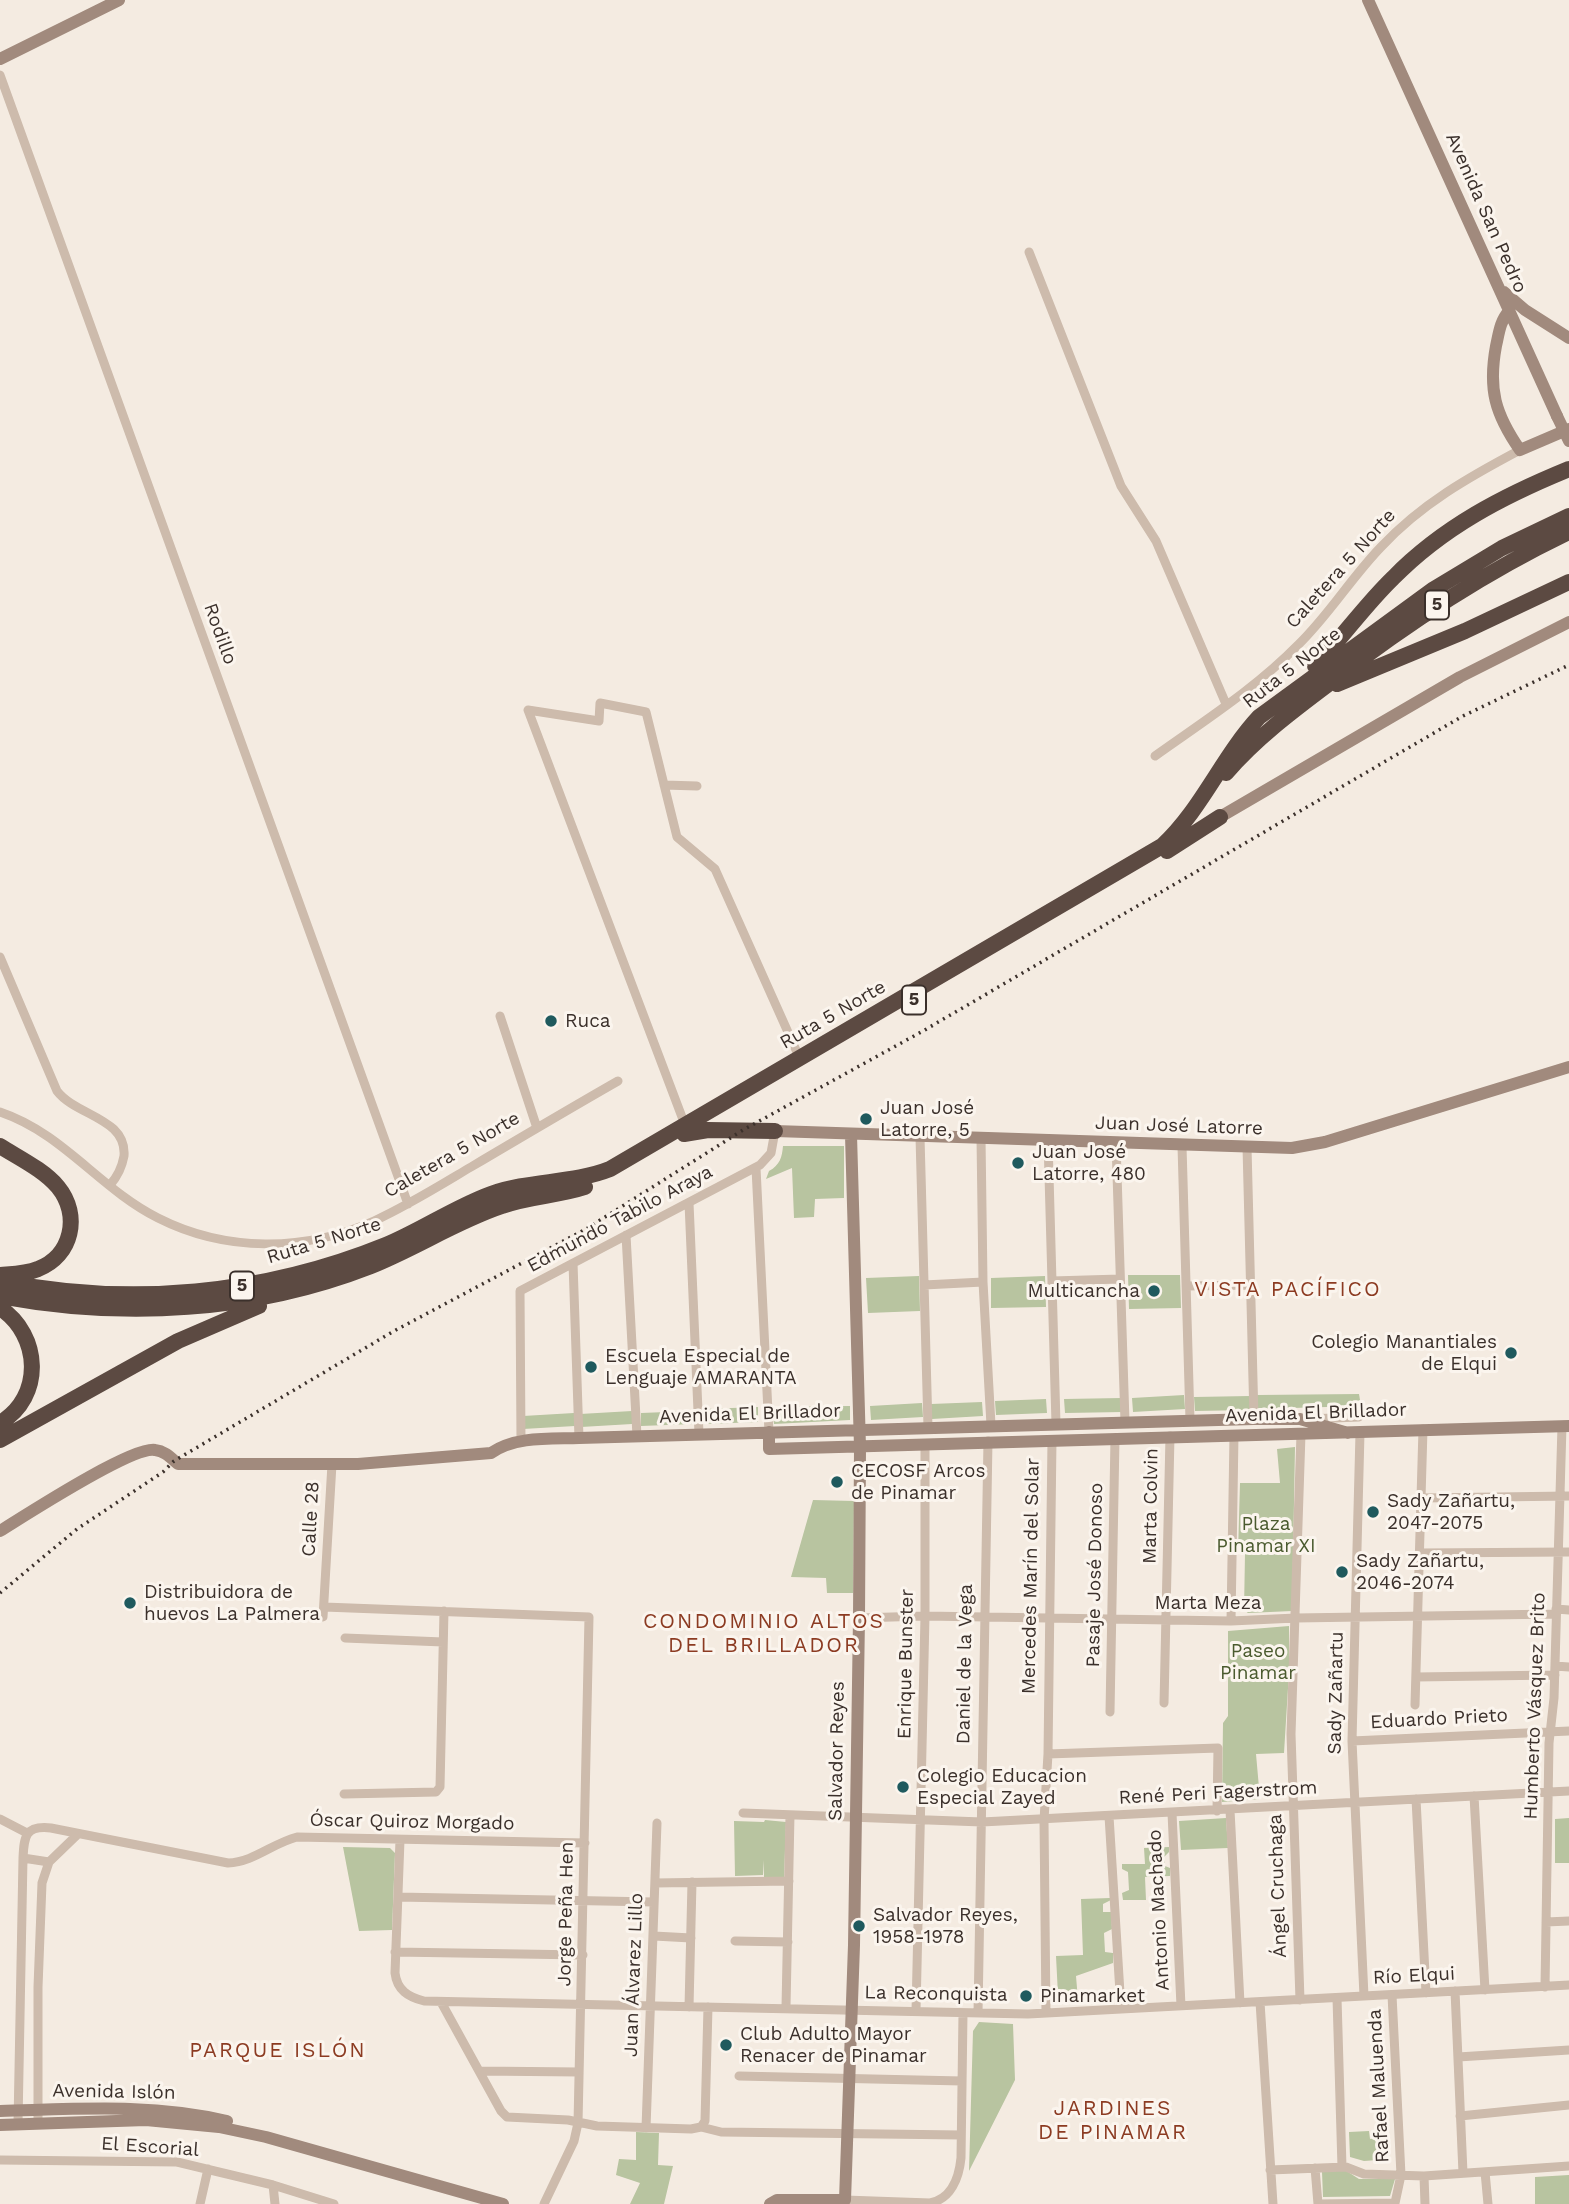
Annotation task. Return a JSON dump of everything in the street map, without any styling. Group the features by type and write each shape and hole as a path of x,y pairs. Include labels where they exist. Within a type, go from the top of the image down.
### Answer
{"highway":[{"path":"1284,699 1378,593 1423,550 1486,507 1569,469"},
{"name":"Ruta 5 Norte","path":"0,1296 84,1307 176,1308 237,1302 321,1283 398,1255 498,1207 594,1183 1162,846 1189,817 1204,791 1250,727 1284,699 1392,618 1444,583 1503,548 1569,516"},
{"name":"Ruta 5 Norte","path":"0,1281 89,1293 141,1295 209,1290 285,1277 336,1263 387,1244 492,1194 518,1187 575,1180 597,1174 623,1162 732,1107 1165,852 1190,827 1234,764 1316,693 1401,630 1461,590 1518,557 1569,532"},
{"path":"1316,693 1465,631 1569,582"},
{"path":"1165,852 1220,817"},
{"path":"732,1107 735,1122 743,1130"},
{"path":"685,1130 775,1131"},
{"path":"0,1146 59,1188 69,1208 71,1224 64,1248 49,1263 28,1272 0,1275"},
{"path":"0,1440 207,1326 321,1283"},
{"path":"0,1308 22,1329 32,1353 33,1368 30,1387 22,1403 11,1416 0,1423"}],"street":[{"path":"0,59 119,0"},
{"name":"Avenida San Pedro","path":"1368,0 1569,441"},
{"name":"Rodillo","path":"0,75 408,1203"},
{"path":"1029,252 1121,486 1156,541 1226,704"},
{"path":"1498,286 1516,304 1569,338"},
{"path":"1509,311 1500,326 1492,366 1492,385 1503,418 1520,450"},
{"name":"Caletera 5 Norte","path":"1155,756 1264,676 1298,645 1328,613 1373,556 1409,520 1449,489 1520,450 1569,429"},
{"path":"1220,817 1460,677 1569,622"},
{"path":"685,1130 528,710 599,721 600,703 646,712 677,837 715,869 800,1059"},
{"path":"664,785 697,786"},
{"path":"0,957 57,1091 72,1105 118,1131 123,1143 124,1157 120,1171 110,1185"},
{"path":"500,1016 537,1128"},
{"name":"Juan José Latorre","path":"775,1131 1284,1149 1325,1142 1569,1068"},
{"name":"Caletera 5 Norte","path":"0,1112 36,1127 136,1206 183,1229 215,1239 254,1244 293,1243 334,1235 372,1222 618,1082"},
{"path":"769,1432 756,1168 765,1162 771,1153 775,1131"},
{"name":"Salvador Reyes","path":"845,2200 859,1618 860,1447 851,1135"},
{"path":"920,1137 928,1427"},
{"path":"981,1138 990,1425"},
{"name":"Mercedes Marín del Solar","path":"1046,2012 1044,1820 1048,1754 1052,1440 1056,1423 1048,1140"},
{"path":"1116,1143 1125,1422"},
{"path":"1182,1146 1190,1420"},
{"path":"1247,1147 1254,1419"},
{"name":"Edmundo Tabilo Araya","path":"521,1441 520,1292 756,1168"},
{"path":"689,1203 698,1434"},
{"path":"626,1236 637,1436"},
{"path":"573,1264 579,1438"},
{"path":"1052,1281 1120,1279"},
{"path":"924,1285 984,1282"},
{"path":"1186,1286 1250,1285"},
{"name":"Avenida El Brillador","path":"0,1531 108,1468 149,1450 167,1454 178,1464 358,1464 491,1453 521,1441 579,1438 1056,1423 1359,1417"},
{"path":"1300,1419 1354,1433"},
{"name":"Avenida El Brillador","path":"769,1432 769,1449 1566,1426"},
{"name":"Humberto Vásquez Brito","path":"1545,1987 1549,1732 1554,1698 1558,1552 1564,1496 1566,1426"},
{"path":"1415,1705 1423,1429"},
{"name":"Sady Zañartu","path":"1354,1433 1355,1616 1352,1741 1364,1996"},
{"name":"Ángel Cruchaga","path":"1300,2000 1291,1734 1301,1434"},
{"path":"1231,1621 1234,1435"},
{"name":"Marta Colvin","path":"1164,1703 1170,1436"},
{"name":"Pasaje José Donoso","path":"1110,1712 1115,1438"},
{"name":"Daniel de la Vega","path":"978,2013 988,1441"},
{"name":"Enrique Bunster","path":"916,2011 925,1616 925,1444"},
{"name":"Calle 28","path":"332,1464 323,1612 444,1611"},
{"path":"1422,1498 1564,1496"},
{"path":"1420,1553 1569,1552"},
{"name":"Marta Meza","path":"859,1618 925,1616 1231,1621 1569,1610"},
{"path":"344,1794 436,1792 440,1787 444,1611"},
{"name":"Jorge Peña Hen","path":"444,1611 589,1617 578,2123 574,2141 544,2204"},
{"path":"345,1637 443,1642"},
{"path":"1416,1677 1555,1671 1569,1667"},
{"name":"Eduardo Prieto","path":"1352,1741 1569,1731"},
{"path":"1048,1754 1218,1748 1217,1811"},
{"name":"René Peri Fagerstrom","path":"743,1813 982,1822 1569,1791"},
{"path":"1474,1796 1485,1990"},
{"path":"1416,1800 1426,1993"},
{"path":"1230,1810 1240,2003"},
{"name":"Antonio Machado","path":"1172,1813 1181,2006"},
{"path":"786,2007 790,1815"},
{"path":"1109,1816 1121,2009"},
{"path":"0,1819 27,1833 23,1858 17,2117"},
{"name":"Juan Álvarez Lillo","path":"646,2128 657,1823"},
{"name":"Óscar Quiroz Morgado","path":"27,1833 46,1827 228,1863 247,1860 280,1842 298,1837 585,1843"},
{"path":"38,2116 41,1883 48,1862 78,1834"},
{"path":"400,1840 395,1952 583,1955"},
{"path":"23,1858 48,1862"},
{"path":"655,1883 789,1881"},
{"path":"689,2007 692,1882"},
{"path":"398,1897 654,1902"},
{"path":"1546,1922 1569,1921"},
{"path":"654,1936 691,1938"},
{"path":"735,1941 788,1942"},
{"name":"La Reconquista","path":"395,1952 396,1979 401,1989 409,1996 424,2001 441,2002 978,2013 1260,2002"},
{"name":"Río Elqui","path":"1260,2002 1569,1985"},
{"path":"1455,1991 1463,2173"},
{"name":"Rafael Maluenda","path":"1392,1995 1401,2175"},
{"path":"1337,1998 1342,2167"},
{"path":"441,2002 507,2117 597,2126 701,2127 721,2132 961,2135"},
{"path":"1260,2002 1273,2204"},
{"path":"701,2127 705,2121 708,2007"},
{"path":"770,2204 777,2200 930,2203 942,2199 950,2191 960,2169 963,2013"},
{"path":"1458,2057 1569,2050"},
{"path":"479,2071 579,2072"},
{"path":"738,2076 962,2081"},
{"path":"1460,2116 1569,2105"},
{"name":"Avenida Islón","path":"0,2111 17,2117"},
{"name":"Avenida Islón","path":"0,2124 17,2117 38,2116 219,2127 266,2137 503,2204"},
{"name":"El Escorial","path":"0,2160 177,2162 273,2185 334,2204"},
{"path":"1270,2170 1342,2167 1364,2174 1424,2176 1569,2166"},
{"path":"1315,2168 1318,2204 1395,2203 1401,2175"},
{"path":"200,2204 208,2169"},
{"path":"1485,2172 1488,2204"},
{"path":"1424,2176 1424,2204"},
{"path":"273,2185 275,2204"}],"green space":[{"path":"783,1146 844,1146 844,1198 815,1199 814,1217 794,1218 792,1168 766,1179 769,1171 780,1160"},
{"name":"Multicancha","path":"1128,1275 1180,1275 1181,1308 1129,1309"},
{"path":"919,1276 920,1311 868,1313 866,1278"},
{"path":"1045,1276 1046,1307 991,1308 991,1278"},
{"path":"1359,1394 1361,1406 1258,1409 1257,1395"},
{"path":"1184,1395 1185,1409 1133,1412 1132,1398"},
{"path":"1250,1396 1250,1410 1195,1411 1194,1397"},
{"path":"1122,1398 1123,1412 1065,1413 1064,1399"},
{"path":"1046,1399 1047,1413 996,1415 995,1401"},
{"path":"982,1402 983,1416 932,1419 931,1404"},
{"path":"922,1403 923,1417 871,1420 870,1406"},
{"path":"850,1406 850,1420 774,1424 772,1407"},
{"path":"758,1407 758,1422 706,1424 705,1409"},
{"path":"632,1411 632,1424 581,1427 580,1414"},
{"path":"692,1411 693,1424 641,1426 641,1413"},
{"path":"574,1413 575,1426 523,1429 523,1416"},
{"name":"Plaza Pinamar XI","path":"1295,1447 1292,1611 1248,1613 1244,1610 1245,1554 1238,1553 1240,1483 1280,1483 1277,1449"},
{"path":"813,1500 854,1501 853,1593 827,1593 826,1578 791,1577"},
{"name":"Paseo Pinamar","path":"1289,1626 1284,1753 1256,1754 1260,1799 1222,1802 1223,1723 1228,1716 1228,1631"},
{"path":"1226,1818 1228,1848 1181,1850 1179,1821"},
{"path":"1569,1818 1569,1863 1555,1863 1555,1819"},
{"path":"734,1821 786,1822 784,1878 764,1878 764,1860 763,1875 735,1876"},
{"path":"343,1847 390,1848 395,1853 392,1930 359,1931"},
{"path":"1169,1847 1169,1852 1164,1857 1165,1866 1170,1868 1170,1876 1145,1877 1146,1900 1123,1900 1122,1893 1129,1890 1128,1872 1122,1869 1122,1864 1145,1864 1144,1848"},
{"path":"1081,1899 1111,1900 1103,1904 1103,1912 1111,1912 1112,1929 1104,1933 1105,1952 1113,1953 1113,1963 1076,1976 1078,2000 1065,2001 1058,1995 1056,1956 1083,1955"},
{"path":"979,2022 1013,2024 1015,2080 969,2171 973,2031"},
{"path":"1369,2131 1370,2139 1377,2138 1378,2160 1364,2161 1350,2157 1349,2132"},
{"path":"636,2132 659,2133 658,2165 673,2166 664,2204 630,2204 640,2183 616,2175 619,2159 636,2160"},
{"path":"1345,2170 1359,2179 1395,2179 1390,2196 1323,2197 1322,2172"},
{"path":"1569,2175 1569,2204 1535,2204 1535,2177"}],"railway":[{"path":"0,1593 77,1529 163,1472 174,1461 394,1331 586,1229 743,1130 923,1031 1463,716 1569,665"}],"place":[{"name":"Ruca","path":"551,1021"},
{"name":"Juan José Latorre, 5","path":"866,1119"},
{"name":"Juan José Latorre, 480","path":"1018,1163"},
{"name":"Multicancha","path":"1154,1291"},
{"name":"Colegio Manantiales de Elqui","path":"1511,1353"},
{"name":"Escuela Especial de Lenguaje AMARANTA","path":"591,1367"},
{"name":"CECOSF Arcos de Pinamar","path":"837,1482"},
{"name":"Sady Zañartu, 2047-2075","path":"1373,1512"},
{"name":"Sady Zañartu, 2046-2074","path":"1342,1572"},
{"name":"Distribuidora de huevos La Palmera","path":"130,1603"},
{"name":"Colegio Educacion Especial Zayed","path":"903,1787"},
{"name":"Salvador Reyes, 1958-1978","path":"859,1926"},
{"name":"Pinamarket","path":"1026,1996"},
{"name":"Club Adulto Mayor Renacer de Pinamar","path":"726,2045"}],"district":[{"name":"VISTA PACÍFICO","path":"1288,1290"},
{"name":"CONDOMINIO ALTOS DEL BRILLADOR","path":"764,1634"},
{"name":"PARQUE ISLÓN","path":"278,2051"},
{"name":"JARDINES DE PINAMAR","path":"1113,2121"}]}
